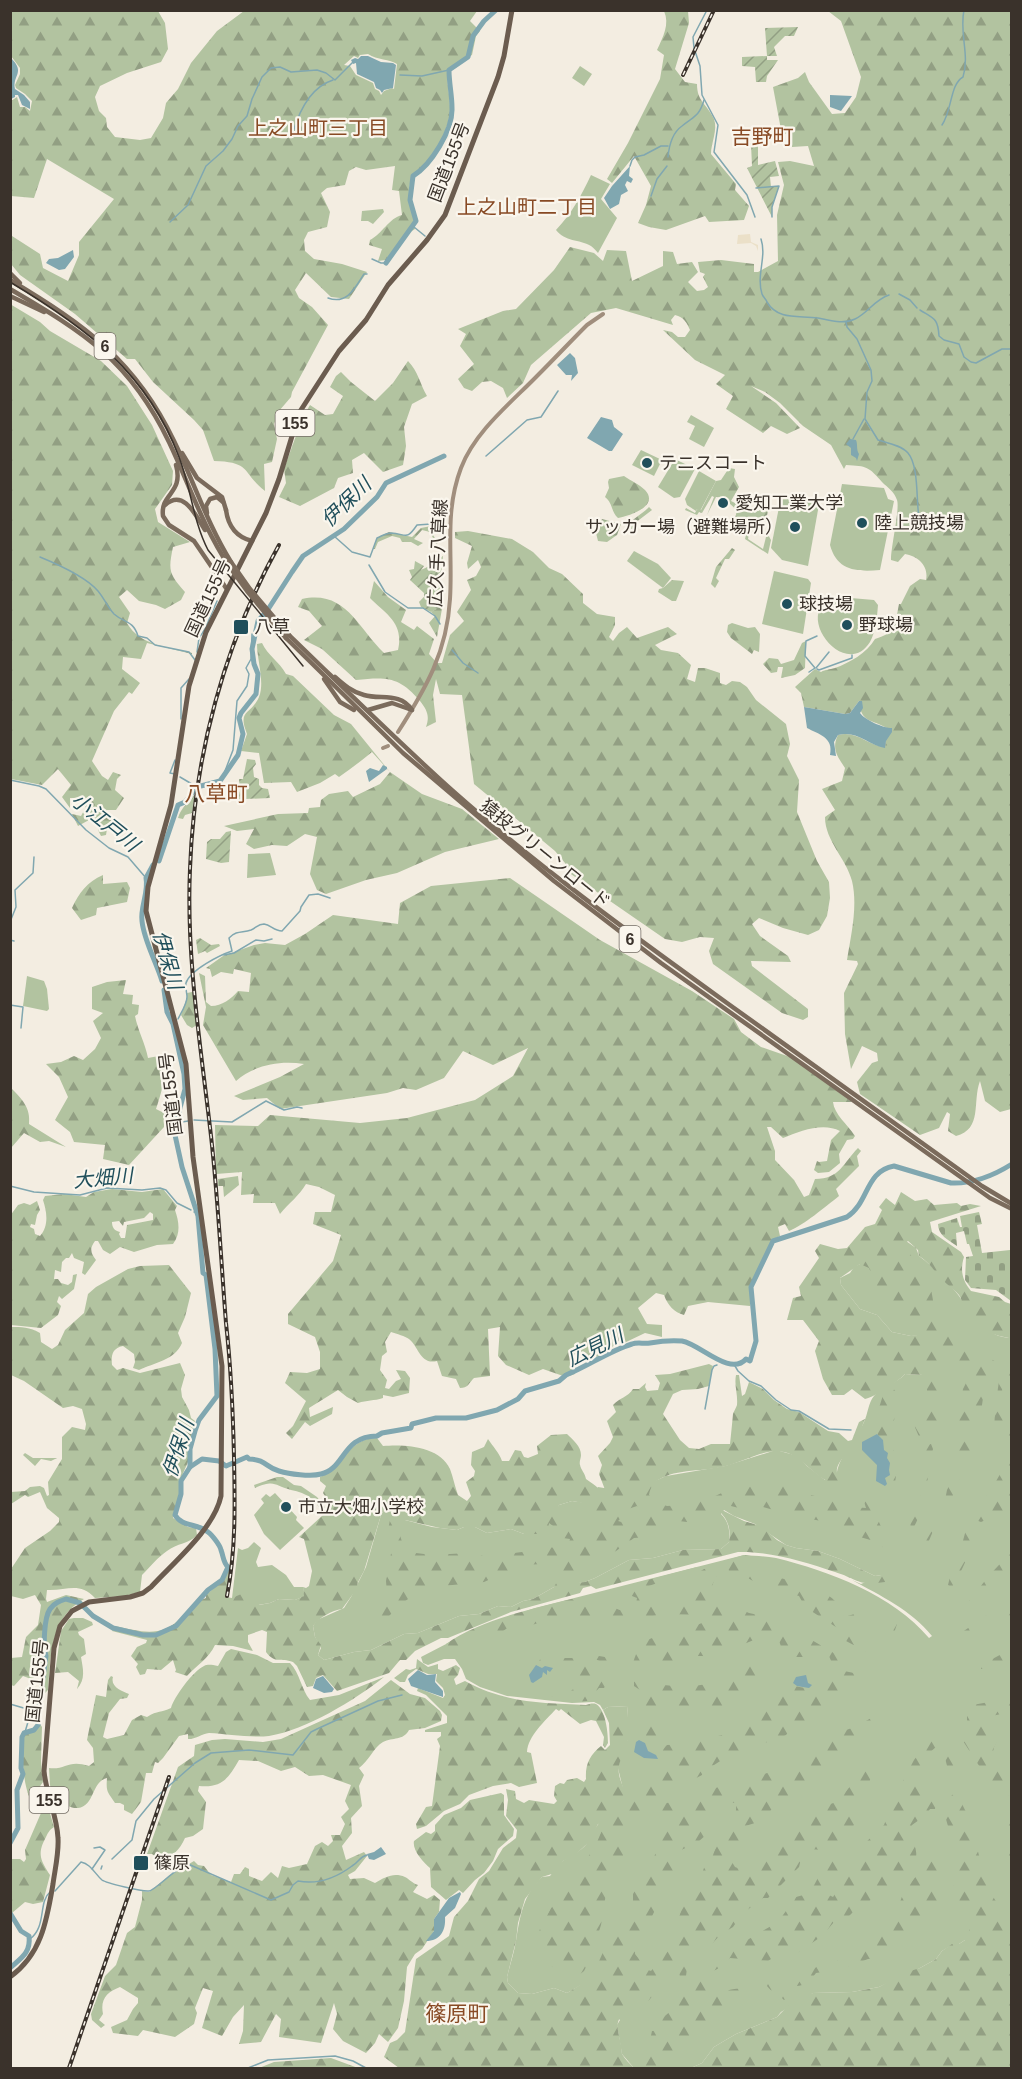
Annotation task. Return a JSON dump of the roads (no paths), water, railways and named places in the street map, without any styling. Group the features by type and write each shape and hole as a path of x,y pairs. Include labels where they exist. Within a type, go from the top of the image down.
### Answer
{"highway":[{"name":"国道155号","path":"10,1977 33,1954 39,1943 45,1926 55,1871 58,1836 46,1787 45,1752 56,1635 72,1611 89,1602 130,1597 143,1593 151,1587 208,1525 219,1505 222,1463 222,1366 193,1157 186,1064 146,906 150,878 171,805 190,681 206,632 226,588 252,541 276,486 299,413 339,351 366,320 388,285 427,240 449,206 498,77 512,10"}],"main road":[{"name":"6","path":"10,273 29,291"},
{"name":"6","path":"10,280 66,315 111,350 132,373 163,419 195,475 220,494 234,531 241,537 252,541"},
{"name":"6","path":"10,289 65,322 97,345 122,370 146,400 192,489"},
{"name":"6","path":"10,296 60,321 97,345"},
{"name":"広久手八草線","path":"398,732 428,683 437,663 447,626 451,578 450,516 456,483 462,466 477,441 498,416 587,325 603,314"},
{"name":"6","path":"163,419 192,489"},
{"name":"6","path":"162,509 178,482 175,457"},
{"name":"猿投グリーンロード","path":"192,489 229,564"},
{"name":"猿投グリーンロード","path":"192,489 208,530 229,564 288,637 403,753 555,881 661,963 1011,1209"},
{"path":"208,521 206,506 210,499 215,497 220,499 226,510"},
{"path":"226,588 194,542 166,522 162,509 167,502 174,499 186,502 229,564"},
{"name":"猿投グリーンロード","path":"288,637 303,648 386,731 453,791 536,860 638,939 962,1175"},
{"path":"303,648 352,690 365,695 393,697 408,704 412,710"},
{"path":"318,669 340,702 354,710"},
{"path":"368,710 392,703 412,710"},
{"name":"猿投グリーンロード","path":"980,1187 1011,1204"}],"water":[{"path":"361,56 396,65 393,88 384,90 382,93 376,88 374,82 357,74 356,63 353,64 351,60"},
{"path":"11,58 18,67 15,89 30,102 30,109 22,105 18,95 11,99"},
{"path":"830,95 852,96 841,111 830,107"},
{"path":"630,166 629,176 633,179 631,183 627,181 625,185 628,191 621,195 619,204 610,209 604,198"},
{"path":"73,250 74,257 65,269 59,270 46,263 49,259 58,258"},
{"path":"570,353 575,358 578,373 571,381 572,375 566,375 557,365"},
{"path":"601,417 612,420 614,427 623,434 612,451 587,438"},
{"path":"850,439 856,440 859,454 857,461 851,455 851,448 846,444"},
{"path":"859,701 862,701 863,708 860,713 862,716 884,727 892,728 885,748 857,736 845,734 838,735 834,742 836,756 830,755 830,744 827,740 807,728 804,707 845,714 850,713"},
{"path":"383,765 387,769 369,782 366,771 370,768 379,771"},
{"path":"877,1434 883,1440 884,1450 888,1453 887,1458 890,1463 890,1475 885,1478 887,1484 885,1486 876,1481 877,1465 862,1450 862,1442"},
{"path":"536,1665 542,1668 545,1666 553,1668 550,1672 547,1670 547,1675 543,1672 542,1677 533,1683 529,1675"},
{"path":"418,1670 427,1675 436,1674 435,1682 443,1691 443,1697 411,1686 408,1679"},
{"path":"806,1675 808,1683 812,1685 809,1688 793,1683 796,1677"},
{"path":"323,1676 334,1689 332,1692 324,1693 313,1688 316,1679"},
{"path":"639,1740 645,1743 648,1751 656,1755 658,1759 644,1758 634,1752 636,1742"},
{"path":"381,1847 386,1854 374,1860 369,1859 367,1854"},
{"path":"460,1892 455,1908 445,1917 441,1934 431,1941 426,1941 434,1931 434,1919 449,1898"}],"waterway":[{"path":"386,263 416,221 410,200 413,176 434,155 449,126 452,108 449,70 468,57 473,36 496,10"},
{"path":"707,10 693,37 700,66 702,95 718,125 714,152 747,195 755,217"},
{"path":"942,125 948,113 953,92 963,77 965,69 964,10"},
{"path":"170,222 188,205 206,166 223,151 232,139 238,126 247,116 262,77 271,68 280,67 291,72 317,70 335,80 354,61"},
{"path":"400,75 422,76 449,70"},
{"path":"293,132 302,109 312,94 325,83 333,80"},
{"path":"668,157 673,136 698,113 704,100"},
{"path":"745,145 769,140"},
{"path":"630,166 635,157 661,146 668,146"},
{"path":"651,196 657,179 667,166"},
{"path":"756,188 779,186 772,207 772,217"},
{"path":"414,227 425,236"},
{"path":"761,239 763,246 760,280 762,294 772,308 783,315 846,322 860,316 879,300 889,295"},
{"path":"372,259 386,263"},
{"path":"328,298 335,300 350,294 364,274 367,274"},
{"path":"899,294 910,300 917,308"},
{"path":"920,310 934,320 938,326 939,336 944,340 959,344 964,357 971,362 976,363 1002,349 1012,349"},
{"path":"846,322 847,327 857,339 871,370 872,381 867,392 865,419 878,440 902,448 912,459 916,475 919,518"},
{"path":"486,456 527,420 541,417 558,391"},
{"path":"853,439 864,419"},
{"name":"伊保川","path":"159,861 178,805 185,802 197,787 220,781 238,755 243,734 239,718 256,694 258,674 252,649 258,621 303,556 344,529 377,497 386,483 444,456"},
{"path":"334,536 352,552 370,557 377,538 389,533 408,535 417,525 431,524 436,514 445,515"},
{"path":"40,557 71,571 93,586 114,614 131,624 138,636 147,638 155,645 189,652 195,660"},
{"path":"369,565 385,592 408,608 423,608 435,616 440,624"},
{"path":"197,652 199,638 217,601"},
{"path":"225,771 233,750 237,701 247,686 249,674 246,668 251,659 252,634"},
{"path":"809,672 815,668 805,656 806,641 817,636"},
{"path":"452,650 463,663 478,673"},
{"path":"816,668 829,652"},
{"path":"817,669 852,658 852,655"},
{"path":"181,719 181,688 189,679"},
{"path":"175,760 170,773 175,774"},
{"path":"180,777 197,787"},
{"name":"小江戸川","path":"10,780 46,789 86,830 109,848 128,857 146,878"},
{"path":"10,922 16,907 15,890 33,873 34,857"},
{"name":"伊保川","path":"153,865 146,878 142,921 145,936 162,981"},
{"path":"178,1019 186,1003 186,983 189,978 206,964 232,951 229,938 232,935 251,930 262,924 282,931 300,911 309,895 318,894 330,898"},
{"path":"224,955 234,953 256,940 272,939"},
{"path":"10,940 14,941"},
{"name":"伊保川","path":"10,1843 18,1828 17,1790 23,1774 21,1768 22,1737 24,1733 34,1730 38,1725 46,1656 45,1625 52,1607 66,1599 80,1603 93,1616 113,1628 143,1635 156,1635 176,1626 208,1590 222,1580 228,1567 216,1540 210,1533 178,1519 175,1515 181,1494 181,1481 190,1467 190,1449 195,1431 199,1420 217,1396 215,1349 206,1275 203,1273 198,1216 182,1167 175,1135 185,1089 184,1074 173,1024 167,1012 164,990"},
{"path":"10,1005 23,1007 21,1028"},
{"path":"194,1120 232,1122 266,1101 284,1110 302,1108"},
{"path":"176,1123 188,1121"},
{"name":"広見川","path":"190,1467 202,1459 219,1461 226,1466 247,1457 283,1472 321,1474 329,1471 350,1447 366,1437 411,1428 412,1424 436,1418 466,1418 497,1410 518,1399 525,1391 559,1381 566,1375 634,1343 682,1341 723,1362 739,1364 746,1359 750,1361 756,1341 751,1287 773,1241 847,1217 860,1204 878,1174 894,1166 951,1183 959,1183 983,1178 1012,1164"},
{"name":"大畑川","path":"10,1186 34,1192 80,1195 107,1188 142,1190 160,1188 166,1190 177,1203 191,1210"},
{"path":"705,1409 712,1370 717,1365"},
{"path":"735,1366 749,1381 761,1386 791,1410 799,1411 829,1429 851,1430"},
{"path":"112,1859 132,1840 136,1821 154,1799 195,1763 211,1753 249,1750 293,1755 311,1732 378,1701 402,1695"},
{"path":"10,1704 27,1709 28,1722 25,1732"},
{"path":"92,1869 105,1850 100,1847 94,1848"},
{"path":"55,1891 81,1862 88,1865 102,1880 145,1891 152,1890 188,1864 271,1900 289,1892 298,1881 313,1882 333,1877 367,1855"},
{"path":"30,1939 39,1928 44,1902 50,1892"},
{"name":"伊保川","path":"10,1913 21,1931 29,1936 28,1947 24,1955 10,1968"},
{"path":"248,2068 268,2060 335,2056 353,2061 366,2068"}],"tram line":[{"path":"10,282 88,335 132,377 166,427 179,457 199,528 208,550 303,666"}],"railway":[{"path":"683,75 714,10"},
{"path":"227,1596 234,1527 232,1390 213,1159 192,969 190,869 198,785 215,702 242,622 279,545"},
{"path":"69,2068 169,1777"}],"place":[{"name":"テニスコート","path":"647,463"},
{"name":"愛知工業大学","path":"723,503"},
{"name":"陸上競技場","path":"862,523"},
{"name":"サッカー場（避難場所）","path":"795,527"},
{"name":"球技場","path":"787,604"},
{"name":"野球場","path":"847,625"},
{"name":"八草","path":"241,627"},
{"name":"市立大畑小学校","path":"286,1507"},
{"name":"篠原","path":"141,1863"}],"district":[{"name":"上之山町三丁目","path":"318,128"},
{"name":"吉野町","path":"762,136"},
{"name":"上之山町二丁目","path":"527,207"},
{"name":"八草町","path":"216,793"},
{"name":"篠原町","path":"457,2013"}]}
